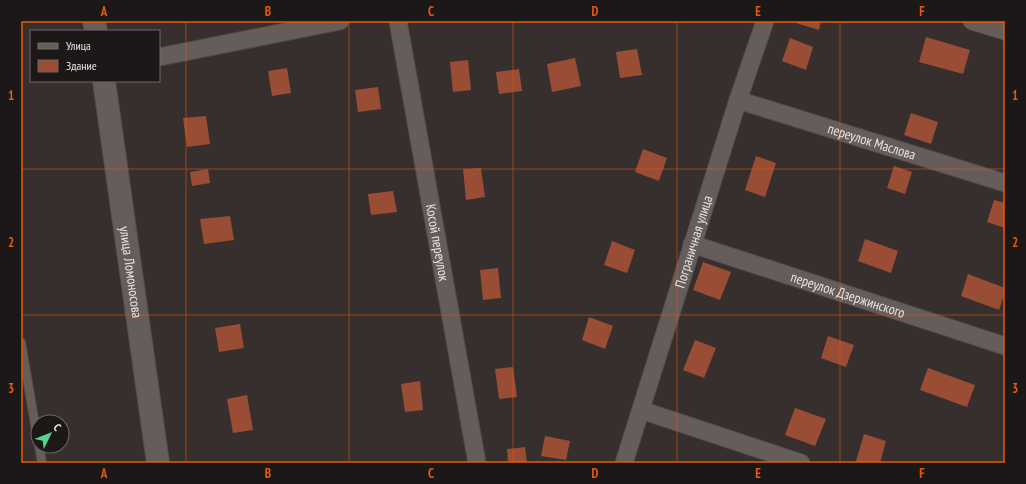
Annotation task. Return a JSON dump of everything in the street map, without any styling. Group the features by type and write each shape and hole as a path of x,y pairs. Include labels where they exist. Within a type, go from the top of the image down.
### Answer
{"main road":[{"name":"улица Ломоносова","path":"104,82 158,463"}],"street":[{"path":"160,57 340,21"},
{"name":"Косой переулок","path":"398,21 477,463"},
{"name":"Пограничная улица","path":"624,463 738,100 766,21"},
{"path":"972,21 1005,31"},
{"name":"переулок Маслова","path":"738,100 1005,183"},
{"name":"переулок Дзержинского","path":"692,244 1005,346"},
{"path":"641,410 801,463"}],"lane":[{"path":"21,342 33,414"}],"building":[{"path":"797,21 821,21 819,30 796,23"},
{"path":"926,37 970,50 963,74 919,62"},
{"path":"790,38 813,47 806,70 782,61"},
{"path":"637,49 642,75 620,78 616,52"},
{"path":"575,58 581,86 552,92 547,64"},
{"path":"468,60 471,90 453,92 450,62"},
{"path":"287,68 291,93 272,96 268,71"},
{"path":"519,69 522,91 499,94 496,72"},
{"path":"378,87 381,109 358,112 355,90"},
{"path":"911,113 938,122 931,144 904,135"},
{"path":"206,116 210,144 187,147 183,118"},
{"path":"643,149 667,158 659,181 635,172"},
{"path":"756,156 776,163 765,197 745,190"},
{"path":"894,166 912,172 905,194 887,188"},
{"path":"481,168 485,197 466,200 463,169"},
{"path":"208,169 210,183 192,186 190,172"},
{"path":"393,191 397,212 371,215 368,194"},
{"path":"994,200 1005,203 1005,228 987,222"},
{"path":"230,216 234,240 204,244 200,219"},
{"path":"865,239 898,251 891,273 858,261"},
{"path":"612,241 635,250 627,273 604,265"},
{"path":"703,262 731,272 720,300 693,290"},
{"path":"498,268 501,298 483,300 480,270"},
{"path":"968,274 1005,288 999,310 961,296"},
{"path":"589,317 613,326 605,349 582,340"},
{"path":"240,324 244,348 219,352 215,328"},
{"path":"828,336 854,345 846,367 821,358"},
{"path":"695,340 716,348 704,378 683,370"},
{"path":"513,367 517,397 499,399 495,369"},
{"path":"928,368 975,385 967,407 920,390"},
{"path":"420,381 423,410 405,412 401,384"},
{"path":"247,395 253,430 233,433 227,399"},
{"path":"795,408 826,419 815,446 785,435"},
{"path":"864,434 886,441 880,463 864,463 856,461"},
{"path":"545,436 570,441 566,460 541,456"},
{"path":"525,447 527,463 508,463 507,449"}]}
